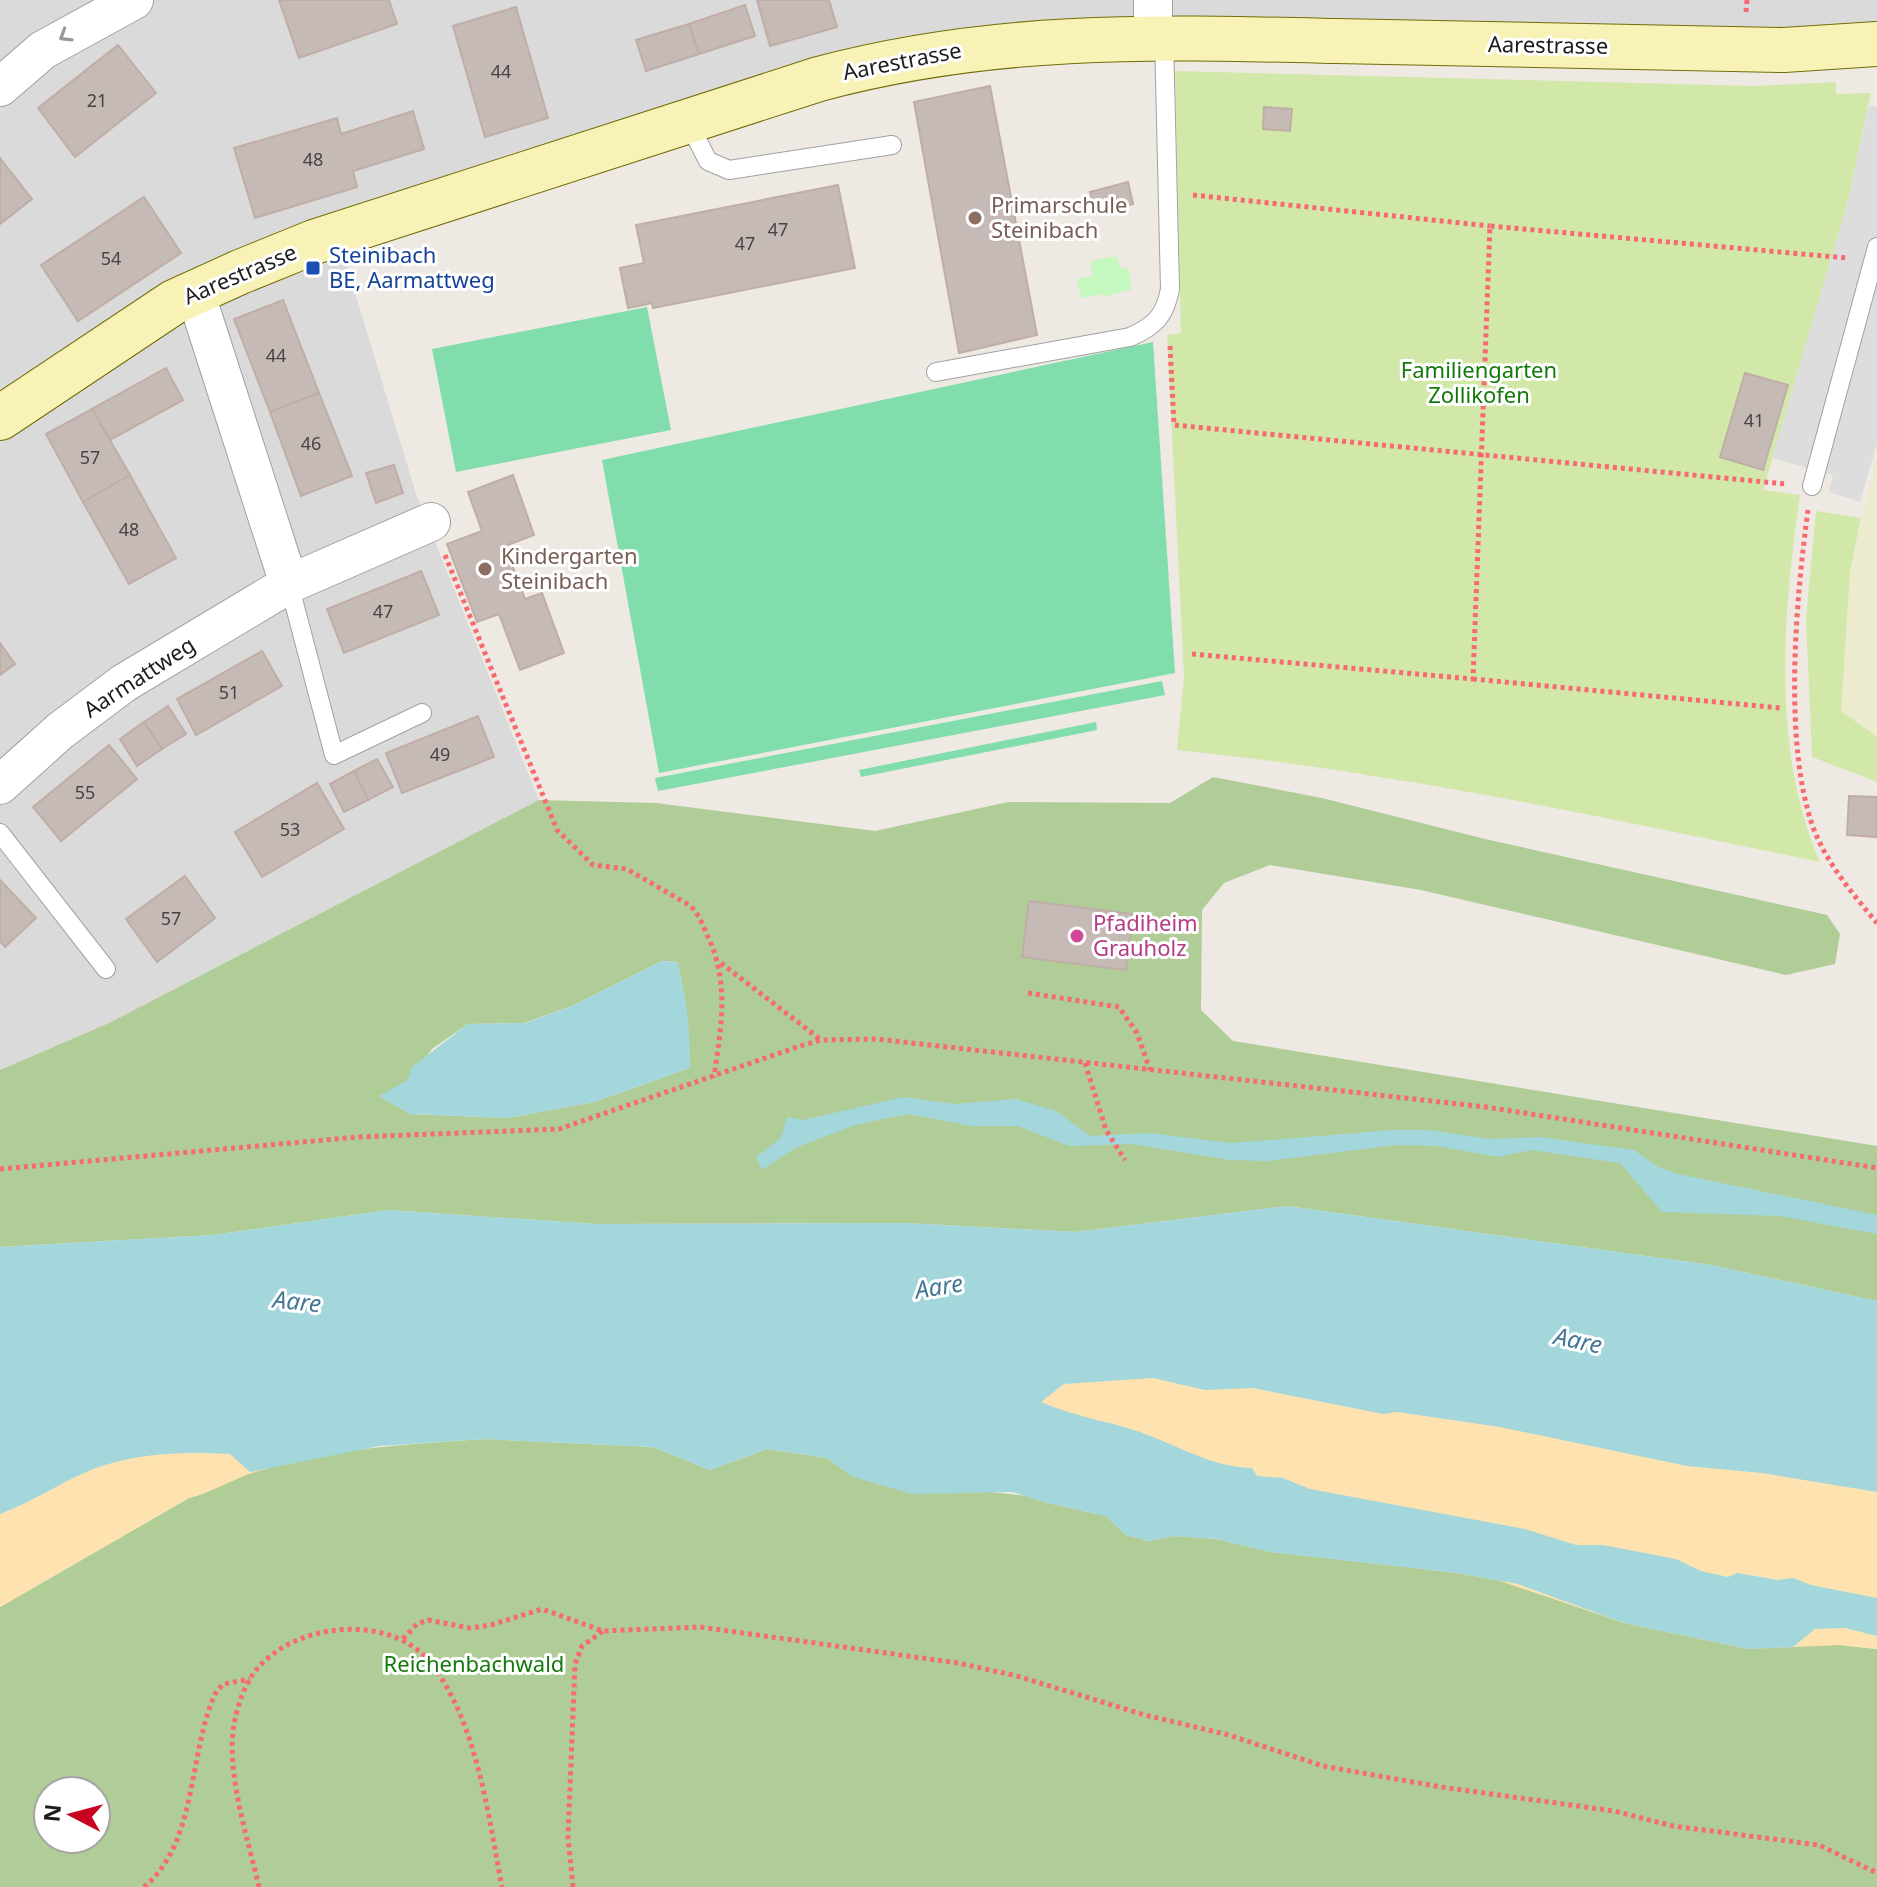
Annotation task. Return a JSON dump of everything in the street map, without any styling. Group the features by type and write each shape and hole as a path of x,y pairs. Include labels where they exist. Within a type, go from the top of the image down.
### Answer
{"street":[{"path":"0,87 43,50 134,0"},
{"name":"Aarestrasse","path":"0,418 99,350 195,292 314,242 881,62 974,46 1157,25 1784,50 1877,44"},
{"path":"195,292 289,584"},
{"name":"Aarmattweg","path":"0,785 60,731 124,683 289,584 431,522"}],"lane":[{"path":"936,372 1130,337 1157,323 1167,304 1157,25"},
{"path":"688,122 708,161 729,170 892,145"},
{"path":"1812,486 1875,254"},
{"path":"289,584 334,755 422,713"},
{"path":"0,833 106,969"}],"path":[{"path":"1193,195 1490,226 1875,254"},
{"path":"1473,679 1484,456 1490,226"},
{"path":"1167,304 1174,425 1812,486 1800,566 1798,618 1797,692 1804,792 1826,855 1877,923"},
{"path":"431,522 557,830 593,865 627,869 689,905 720,963 724,1006 714,1077"},
{"path":"1192,654 1780,708"},
{"path":"720,963 821,1040"},
{"path":"1028,993 1119,1007 1137,1033 1150,1070"},
{"path":"0,1169 358,1137 559,1129 821,1040 876,1039 1486,1107 1877,1168"},
{"path":"1085,1063 1109,1136 1125,1160"},
{"path":"403,1639 417,1624 428,1620 470,1628 491,1625 542,1609 603,1631 700,1627 958,1663 1229,1735 1323,1766 1441,1787 1614,1811 1673,1826 1819,1845 1877,1873"},
{"path":"259,1887 233,1748 234,1722 250,1679 280,1650 318,1634 360,1630 403,1639 433,1665 464,1728 502,1887"},
{"path":"573,1887 568,1837 575,1664 582,1646 603,1631"},
{"path":"144,1887 156,1877 179,1828 215,1694 223,1684 250,1679"}],"shaded area":[{"path":"0,0 1877,0 1877,44 1164,37 819,79 505,155 335,227 417,497 539,800 109,1023 0,1070"},
{"path":"1869,105 1877,107 1877,444 1860,502 1829,492 1833,475 1772,458 1847,205"},
{"path":"1877,457 1877,737 1841,711 1850,572"}],"green space":[{"name":"Familiengarten Zollikofen","path":"1175,71 1754,86 1836,82 1836,94 1871,93 1847,205 1763,490 1800,495 1789,586 1785,681 1794,774 1804,819 1820,862 1420,784 1177,750 1184,676 1167,335 1181,333"},
{"path":"1117,256 1120,269 1128,267 1132,289 1103,297 1102,294 1081,298 1077,279 1093,276 1090,261"},
{"path":"647,307 671,430 456,472 432,349"},
{"path":"1153,342 1175,673 659,773 602,460"},
{"path":"1816,511 1861,518 1850,572 1841,711 1877,737 1877,782 1812,757 1806,618"},
{"path":"1162,681 1165,695 658,791 655,778"},
{"path":"1096,722 1097,730 861,777 859,770"},
{"path":"1213,777 1322,798 1485,839 1827,915 1840,934 1835,964 1786,975 1421,890 1270,865 1224,883 1202,910 1201,1010 1233,1041 1877,1146 1877,1301 1711,1265 1287,1206 1076,1232 905,1223 597,1224 388,1210 213,1235 0,1247 0,1070 109,1023 539,800 656,803 875,831 1008,802 1170,803","holes":["662,961 677,962 685,1001 690,1068 594,1102 507,1118 410,1114 380,1096 409,1080 432,1049 468,1024 524,1023 572,1006"]},
{"name":"Reichenbachwald","path":"484,1439 653,1447 710,1470 767,1449 827,1458 853,1477 1036,1497 1044,1502 1106,1516 1126,1535 1149,1541 1174,1536 1216,1539 1272,1552 1458,1573 1518,1584 1624,1623 1877,1649 1877,1887 0,1887 0,1607 189,1498 244,1475 308,1458 396,1446"}],"sand":[{"path":"1098,1365 1877,1476 1877,1649 1840,1645 1748,1649 1624,1623 1306,1515 1027,1405 1005,1373"},
{"path":"178,1429 267,1469 189,1498 0,1607 0,1469"}],"water":[{"path":"662,961 677,962 687,1014 690,1068 594,1102 507,1118 410,1114 379,1096 408,1080 412,1067 468,1024 525,1023 572,1006"},
{"path":"904,1097 955,1104 1016,1099 1056,1111 1090,1136 1149,1133 1231,1143 1429,1130 1490,1139 1540,1137 1634,1150 1658,1167 1678,1174 1877,1215 1877,1234 1780,1216 1662,1212 1620,1163 1531,1150 1499,1157 1437,1146 1396,1145 1268,1161 1230,1160 1132,1144 1069,1146 1018,1126 971,1126 908,1114 855,1125 795,1148 762,1170 756,1157 781,1138 787,1117 803,1120"},
{"name":"Aare","path":"1287,1206 1711,1265 1877,1301 1877,1492 1762,1473 1687,1466 1500,1427 1397,1412 1383,1414 1253,1388 1205,1390 1153,1378 1064,1384 1041,1402 1139,1432 1213,1461 1252,1468 1257,1476 1283,1478 1310,1489 1525,1529 1576,1545 1603,1545 1676,1559 1701,1571 1728,1577 1737,1573 1778,1580 1793,1578 1811,1585 1877,1598 1877,1636 1845,1628 1815,1629 1793,1647 1748,1649 1624,1623 1518,1584 1458,1573 1271,1552 1216,1539 1174,1536 1149,1541 1126,1535 1106,1516 1013,1492 912,1494 853,1477 827,1458 767,1449 710,1470 653,1447 484,1439 379,1446 250,1472 230,1454 156,1455 101,1466 0,1514 0,1247 213,1235 388,1210 597,1224 905,1223 1076,1232"}],"building":[{"path":"279,0 389,0 397,24 299,58"},
{"path":"757,0 829,0 837,27 770,46"},
{"path":"745,5 755,36 699,54 689,24"},
{"path":"516,7 548,118 485,137 453,26"},
{"path":"689,24 699,54 646,71 636,40"},
{"path":"118,45 156,93 75,157 38,108"},
{"name":"Primarschule Steinibach","path":"990,86 1037,335 959,353 914,102"},
{"path":"1264,107 1292,109 1290,131 1263,129"},
{"path":"413,111 424,149 353,171 357,187 255,218 234,148 337,118 341,134"},
{"path":"0,158 32,199 0,224"},
{"path":"1128,182 1133,204 1096,214 1090,192"},
{"path":"838,185 855,268 653,308 652,303 628,308 620,268 644,263 636,225"},
{"path":"144,197 181,253 78,321 41,265"},
{"path":"283,300 319,393 270,412 234,319"},
{"path":"166,368 183,400 110,440 92,409"},
{"path":"1745,373 1788,385 1763,470 1720,457"},
{"path":"319,393 352,476 301,496 270,412"},
{"path":"92,409 130,475 83,502 46,434"},
{"path":"394,465 403,493 376,503 366,473"},
{"path":"130,475 176,558 129,584 83,502"},
{"name":"Kindergarten Steinibach","path":"513,475 534,535 505,546 525,599 542,593 564,653 520,670 499,614 477,622 447,544 482,531 468,492"},
{"path":"421,571 439,615 344,653 327,609"},
{"path":"0,643 15,664 0,675"},
{"path":"262,651 282,686 196,735 177,699"},
{"path":"168,706 186,734 162,749 144,722"},
{"path":"478,716 494,757 402,793 386,753"},
{"path":"144,722 162,749 137,766 120,739"},
{"path":"109,745 137,779 61,841 33,807"},
{"path":"377,759 393,787 368,800 354,771"},
{"path":"354,771 368,800 344,812 330,784"},
{"path":"317,783 344,829 262,877 235,832"},
{"path":"1849,796 1877,797 1877,837 1847,835"},
{"path":"185,876 215,918 157,962 126,919"},
{"path":"0,880 36,918 5,947 0,941"},
{"name":"Pfadiheim Grauholz","path":"1029,901 1133,914 1126,970 1022,957"}],"place":[{"name":"Primarschule Steinibach","path":"975,218"},
{"name":"Steinibach BE, Aarmattweg","path":"313,268"},
{"name":"Kindergarten Steinibach","path":"485,569"},
{"name":"Pfadiheim Grauholz","path":"1077,936"}]}
